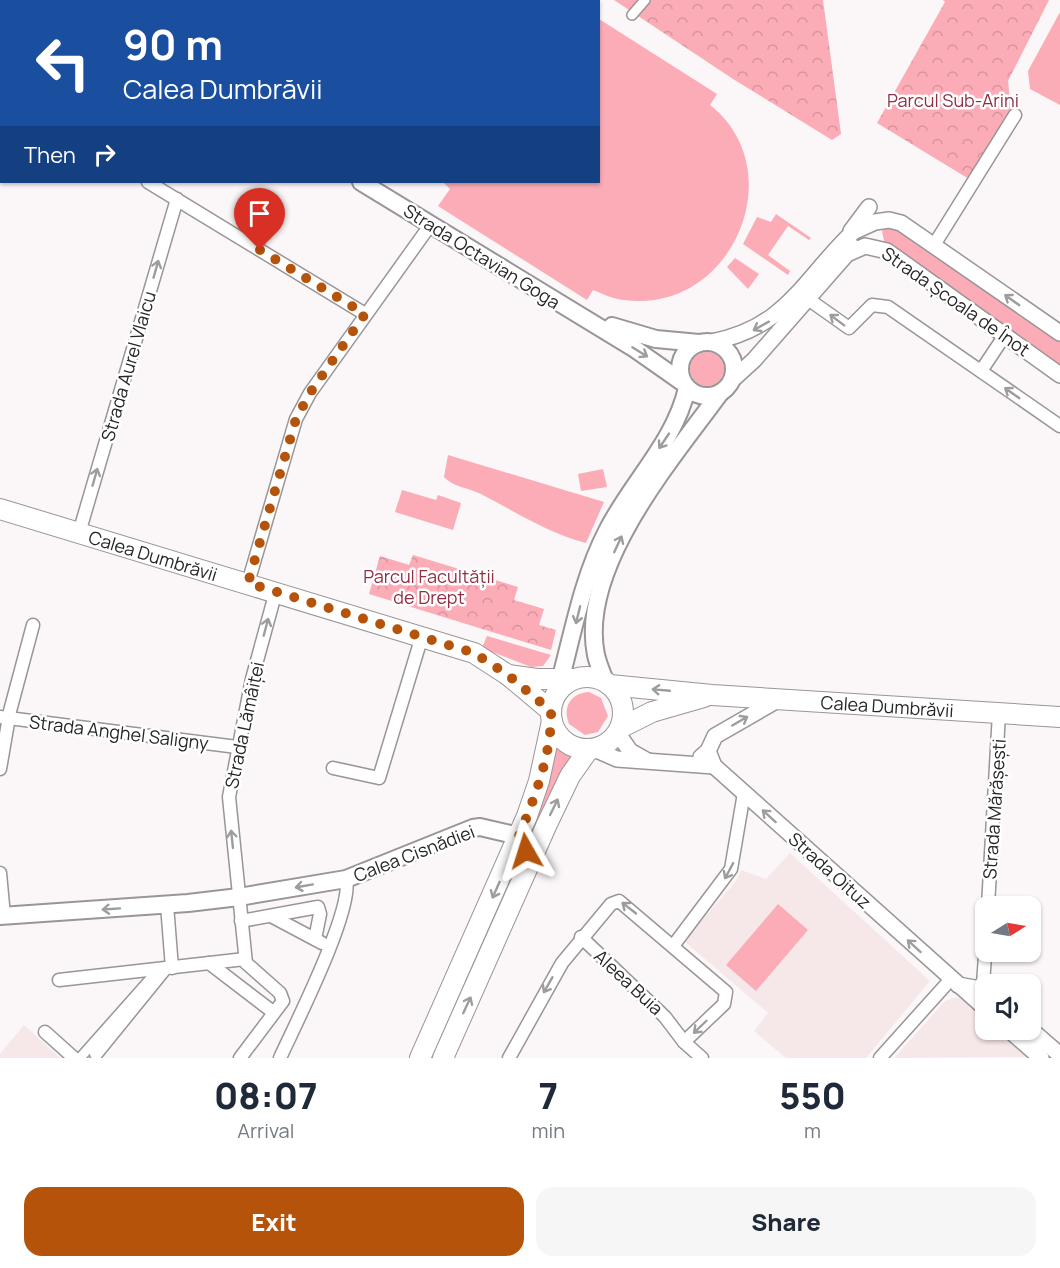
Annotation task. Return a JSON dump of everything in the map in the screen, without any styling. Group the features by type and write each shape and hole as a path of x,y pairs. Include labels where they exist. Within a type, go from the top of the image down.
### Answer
{"main road":[{"name":"Strada Octavian Goga","path":"363,183 659,363 685,385"},
{"name":"Strada Octavian Goga","path":"572,312 656,339 705,342"},
{"path":"420,1058 519,836 539,781 586,581 598,547 622,503 674,426 685,385 680,362 687,350 705,342 722,347 730,356 734,368 732,380 720,393 638,508 613,556 602,585 595,620 596,655 607,683 621,701 623,715 618,730 609,741 590,749 575,747 562,740 559,697"},
{"path":"685,385 703,396 720,393"},
{"name":"Calea Dumbrăvii","path":"0,509 474,653 508,675 559,697"},
{"name":"Calea Dumbrăvii","path":"508,675 537,680 559,697"},
{"path":"559,697 592,677 607,683"},
{"name":"Calea Dumbrăvii","path":"607,683 712,695 1060,717"},
{"name":"Calea Dumbrăvii","path":"618,730 652,712 712,695"},
{"path":"442,1058 565,786 590,749"},
{"name":"Calea Cisnădiei","path":"2,916 167,905 238,897 346,879 473,828 480,827 519,836"},
{"path":"519,836 524,841 526,851 524,876"},
{"path":"465,960 472,972 484,969"}],"street":[{"path":"633,15 645,0"},
{"path":"934,245 1015,115"},
{"path":"150,183 365,314"},
{"name":"Strada Aurel Vlaicu","path":"79,533 177,199"},
{"path":"732,380 754,360 808,299 842,252 869,207"},
{"name":"Strada Școala de Înot","path":"842,252 875,222 889,220 901,223 1060,333"},
{"path":"248,583 296,419 310,393 431,224"},
{"name":"Strada Școala de Înot","path":"842,252 865,246 880,247 1060,375"},
{"path":"705,342 740,335 768,322 842,252"},
{"path":"808,299 849,328 872,305 882,304 1060,426"},
{"path":"981,370 1005,335"},
{"name":"Strada Lămâiței","path":"238,897 229,810 237,747 276,591"},
{"path":"0,769 4,718 33,625"},
{"path":"333,768 379,778 422,636"},
{"path":"688,764 708,752 715,736 781,698"},
{"name":"Strada Mărășești","path":"989,896 999,713"},
{"name":"Strada Anghel Saligny","path":"4,718 237,747"},
{"path":"618,730 630,751 649,762"},
{"path":"590,749 609,758 714,766"},
{"name":"Strada Oituz","path":"708,752 714,766 954,982 975,993"},
{"path":"674,946 731,869 744,793"},
{"path":"0,873 2,916"},
{"path":"280,1058 329,946 347,894 346,879"},
{"path":"238,897 245,959 248,966 280,993 277,1008 245,1056"},
{"name":"Aleea Buia","path":"684,1042 724,1004 727,996 674,946 619,901 611,904 581,937 665,1017 684,1042 702,1058"},
{"path":"96,1054 165,969 167,905"},
{"path":"242,921 318,907 320,914 315,939"},
{"path":"273,917 329,946"},
{"path":"509,1058 551,980 581,937"},
{"path":"59,980 245,959"},
{"path":"209,963 277,1008 298,1018"},
{"path":"80,1058 165,969"},
{"path":"880,1058 954,982"},
{"path":"45,1032 74,1058"},
{"path":"1041,1039 1060,1055"},
{"path":"1021,1040 1041,1058"}],"shaded area":[{"path":"790,853 930,981 866,1058 786,1058 754,1031 768,1013 684,941 736,881 741,870 766,879"},
{"path":"957,997 966,1000 975,1009 975,1040 1009,1040 1027,1057 894,1058 945,1001"},
{"path":"24,1025 60,1058 0,1058 0,1054"}],"green space":[{"name":"Parcul Sub-Arini","path":"614,0 823,0 841,134 832,140 733,79"},
{"name":"Parcul Sub-Arini","path":"943,0 1049,0 1008,81 1011,110 969,179 877,123 945,2"},
{"path":"1060,12 1060,105 1030,89 1028,71"},
{"path":"600,20 717,94 710,105 735,133 747,165 748,200 739,233 720,262 694,285 662,299 624,300 593,290 587,300 438,206 450,189 444,183 600,183"},
{"path":"776,214 811,238 809,240 788,226 768,255 790,271 788,275 743,244 757,217 771,222"},
{"path":"889,224 1060,340 1060,365 884,241 882,231"},
{"path":"735,258 759,274 748,289 727,267"},
{"path":"707,352 719,357 724,369 719,381 707,386 695,381 690,369 695,357"},
{"path":"448,455 604,502 586,543 545,528 481,494 448,480 444,477"},
{"path":"603,469 607,487 581,491 578,474"},
{"path":"402,490 436,500 438,495 461,503 453,530 395,512"},
{"name":"Parcul Facultății de Drept","path":"413,555 518,587 514,600 544,609 539,625 556,630 551,650 369,594 380,556 409,565"},
{"path":"487,636 551,655 543,666 531,667 482,648"},
{"path":"589,692 601,698 608,716 598,732 585,735 569,724 567,712 573,698"},
{"path":"554,743 572,757 560,776 542,820 532,834"},
{"path":"778,904 808,930 756,991 726,965"}],"route":[{"path":"260,250 365,314 310,393 296,419 248,583 474,653 508,675 551,711 552,721 543,767 519,836 524,841 526,851"}]}
